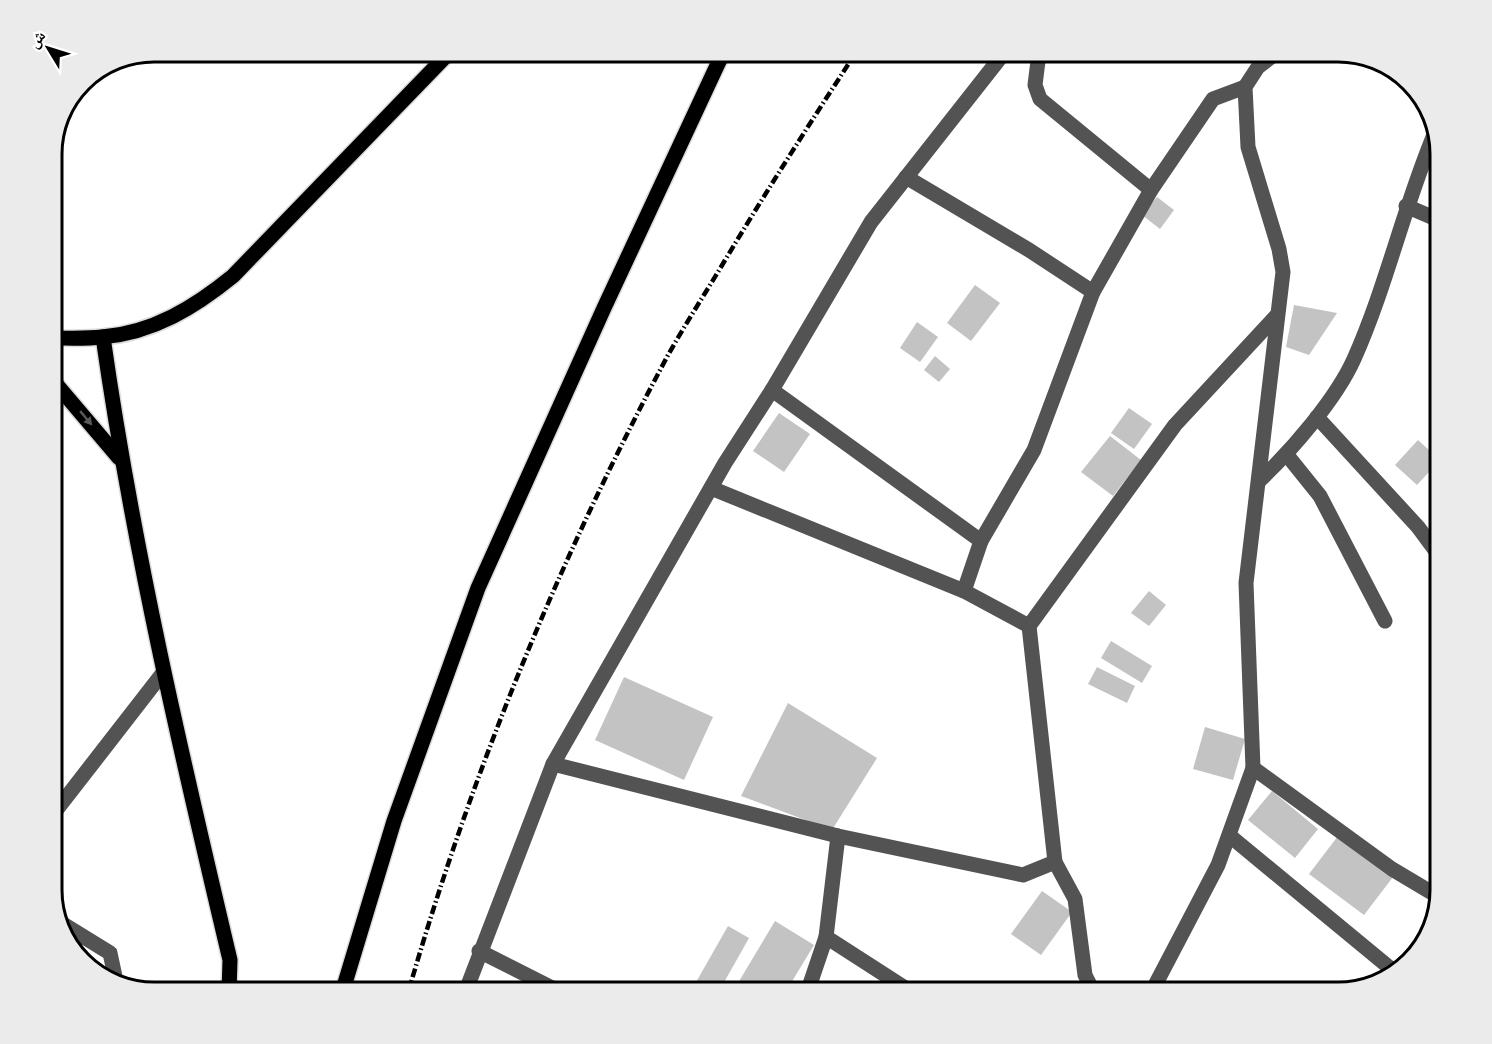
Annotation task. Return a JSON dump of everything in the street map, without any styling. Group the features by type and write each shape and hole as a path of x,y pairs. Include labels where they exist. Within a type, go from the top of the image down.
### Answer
{"main road":[{"path":"62,338 103,337 170,319 209,296 233,276 440,62"},
{"path":"345,982 394,821 478,588 604,308 719,62"},
{"path":"103,337 120,459 162,674 230,960 229,982"},
{"path":"62,391 120,459"}],"street":[{"path":"469,982 553,764 711,488 871,222 997,62"},
{"path":"1038,62 1035,85 1040,99 1150,190"},
{"path":"1156,982 1218,865 1253,768 1246,583 1282,272 1279,249 1248,147 1245,87 1258,67 1265,62"},
{"path":"964,591 981,541 1042,433 1093,292 1150,190 1213,99 1245,87"},
{"path":"1259,481 1287,455 1317,417 1353,361 1374,307 1406,206 1430,145"},
{"path":"906,177 1029,250 1093,292"},
{"path":"1406,206 1430,216"},
{"path":"1088,982 1085,975 1075,899 1056,862 1029,626 1175,425 1277,315"},
{"path":"772,390 981,541"},
{"path":"1317,417 1418,526 1430,543"},
{"path":"1287,455 1320,496 1385,621"},
{"path":"711,488 964,591 1029,626"},
{"path":"62,803 162,674"},
{"path":"553,764 838,836 1023,874 1056,862"},
{"path":"1253,768 1392,869 1430,892"},
{"path":"811,982 826,937 838,836"},
{"path":"1230,836 1389,967"},
{"path":"70,929 110,953 114,974"},
{"path":"826,937 896,982"},
{"path":"479,951 540,982"}],"building":[{"path":"1157,197 1174,210 1160,229 1142,215"},
{"path":"975,285 1000,303 971,341 947,323"},
{"path":"1294,305 1337,313 1309,355 1286,347"},
{"path":"917,322 938,337 920,362 900,348"},
{"path":"935,356 950,369 939,382 924,370"},
{"path":"1129,408 1152,424 1134,449 1111,433"},
{"path":"779,413 810,434 784,472 753,451"},
{"path":"1110,436 1141,460 1113,496 1081,472"},
{"path":"1418,440 1430,451 1430,471 1417,485 1395,465"},
{"path":"1149,591 1166,605 1149,626 1131,613"},
{"path":"1111,641 1152,666 1142,683 1101,658"},
{"path":"1097,667 1135,686 1127,703 1088,684"},
{"path":"624,677 713,717 684,780 595,740"},
{"path":"788,703 877,758 832,830 741,796"},
{"path":"1205,727 1245,739 1233,780 1193,769"},
{"path":"1272,791 1318,829 1295,858 1248,820"},
{"path":"1338,836 1393,877 1364,915 1309,874"},
{"path":"1042,891 1072,912 1041,955 1011,934"},
{"path":"775,921 814,945 792,982 739,982"},
{"path":"728,926 749,938 724,982 696,982"}],"railway":[{"path":"411,982 433,911 489,749 554,589 627,433 673,346 768,189 850,62"}]}
